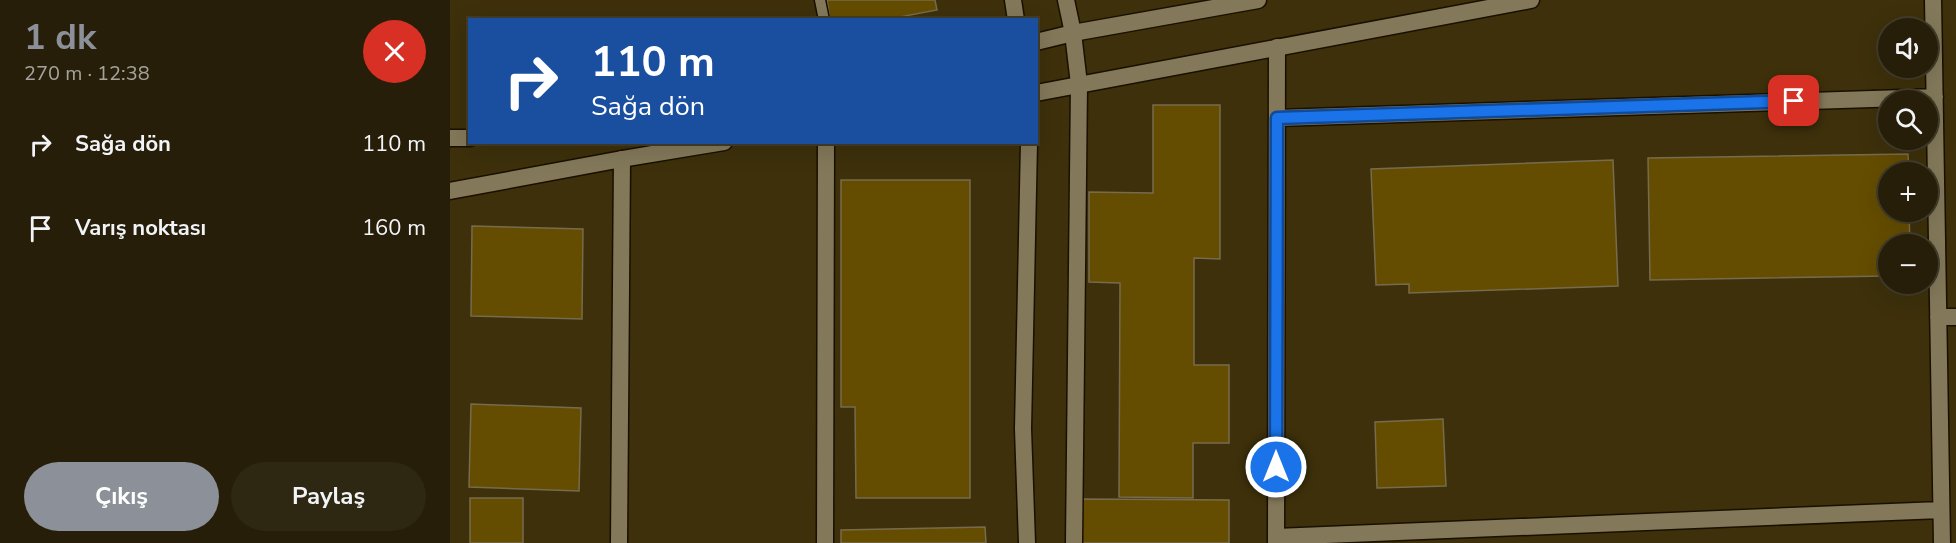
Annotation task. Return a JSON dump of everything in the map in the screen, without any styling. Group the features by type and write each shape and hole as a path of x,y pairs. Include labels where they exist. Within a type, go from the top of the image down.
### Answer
{"street":[{"path":"1012,0 1016,18"},
{"path":"1066,0 1073,33 1079,84 1074,543"},
{"path":"1038,42 1073,33 1258,0"},
{"path":"1038,93 1531,0"},
{"path":"1933,0 1935,90"},
{"path":"1277,48 1276,540 1941,510"},
{"path":"1277,118 1878,99"},
{"path":"450,138 468,138"},
{"path":"450,191 712,144"},
{"path":"825,543 826,144"},
{"path":"1027,543 1023,429 1029,144"},
{"path":"1936,150 1942,543"},
{"path":"619,543 622,159"},
{"path":"1938,317 1956,317"}],"lane":[{"path":"820,0 824,18"}],"shaded area":[{"path":"450,0 1956,0 1956,543 450,543"}],"building":[{"path":"827,0 935,0 937,10 895,18 830,18"},
{"path":"1153,105 1220,105 1220,259 1194,258 1194,365 1229,365 1229,443 1193,443 1193,498 1119,497 1120,283 1089,282 1089,192 1153,193"},
{"path":"1908,154 1908,162 1878,162 1878,222 1909,222 1910,234 1878,234 1878,276 1650,280 1648,158"},
{"path":"1613,160 1618,286 1409,293 1409,284 1376,285 1371,169"},
{"path":"841,180 970,180 970,498 856,498 855,407 841,407"},
{"path":"472,226 583,229 582,319 471,316"},
{"path":"471,404 581,408 579,491 469,487"},
{"path":"1443,419 1446,486 1377,488 1375,422"},
{"path":"470,498 523,498 523,543 470,543"},
{"path":"1080,499 1229,500 1229,543 1080,543"},
{"path":"985,527 986,543 841,543 841,530"}],"route":[{"path":"1276,467 1277,118 1794,101"}]}
